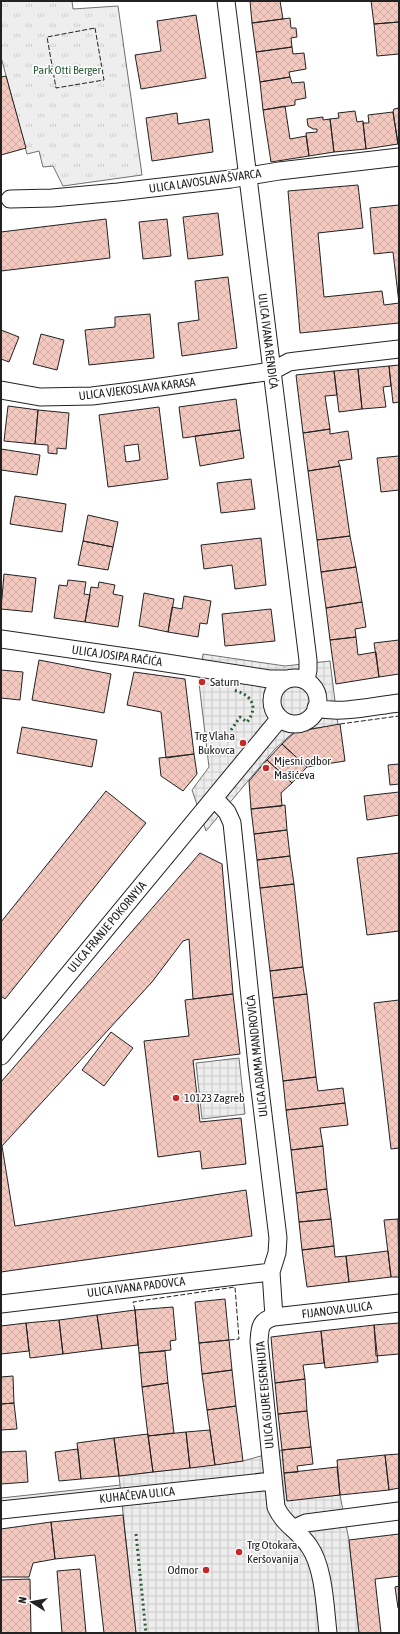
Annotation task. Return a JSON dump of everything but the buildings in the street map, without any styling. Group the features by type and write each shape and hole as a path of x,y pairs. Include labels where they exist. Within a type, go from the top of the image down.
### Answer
{"street":[{"name":"ULICA IVANA RENDIĆA","path":"226,1 308,660 306,680"},
{"name":"ULICA LAVOSLAVA ŠVARCA","path":"10,199 52,198 118,192 399,157"},
{"name":"ULICA VJEKOSLAVA KARASA","path":"1,390 40,397 92,396 272,371 289,362 399,348"},
{"name":"ULICA JOSIPA RAČIĆA","path":"1,639 269,679 286,679"},
{"path":"293,678 306,680 317,696 316,708 313,714 304,722 291,723 280,718 273,707 273,694 280,683 286,679 293,678"},
{"path":"316,708 346,710 399,703"},
{"path":"214,798 280,718"},
{"name":"ULICA FRANJE POKORNYJA","path":"1,1056 214,798"},
{"name":"ULICA ADAMA MANDROVIĆA","path":"214,798 227,812 232,823 257,1065 278,1238 277,1253 271,1272 274,1318"},
{"name":"ULICA IVANA PADOVCA","path":"1,1304 271,1272"},
{"name":"FIJANOVA ULICA","path":"274,1318 399,1303"},
{"name":"ULICA GJURE EISENHUTA","path":"272,1482 259,1342 262,1324 267,1319 274,1318"},
{"path":"272,1482 276,1507 279,1514 309,1546 319,1567 328,1633"},
{"name":"KUHAČEVA ULICA","path":"1,1510 272,1482"},
{"path":"293,1529 298,1525 306,1523 399,1511"}],"green space":[{"name":"Park Otti Berger","path":"1,1 72,1 73,9 118,6 142,175 63,186 53,166 43,167 39,151 27,154 1,57"}],"shaded area":[{"name":"Trg Vlaha Bukovca","path":"203,654 285,666 330,661 338,725 296,731 288,737 274,750 206,831 192,790 209,767 199,683"},
{"path":"239,1058 245,1114 202,1119 196,1063"},
{"name":"Trg Otokara Keršovanija","path":"282,1450 287,1500 340,1495 349,1540 359,1633 136,1633 119,1476 243,1461"},
{"path":"247,1478 1,1505 1,1498 130,1484"}],"hedge":[{"path":"231,730 240,717 247,722 253,711 253,706 248,697 232,690"},
{"path":"136,1534 146,1633"}],"fence":[{"path":"95,28 104,80 56,88 47,37 95,28"},
{"path":"340,724 399,716"},
{"path":"135,1310 133,1302 235,1287 239,1339 229,1340"}],"place":[{"name":"Saturn","path":"202,682"},
{"name":"Trg Vlaha Bukovca","path":"243,743"},
{"name":"Mjesni odbor Mašićeva","path":"266,768"},
{"name":"10123 Zagreb","path":"176,1098"},
{"name":"Trg Otokara Keršovanija","path":"239,1552"},
{"name":"Odmor","path":"206,1570"}]}
